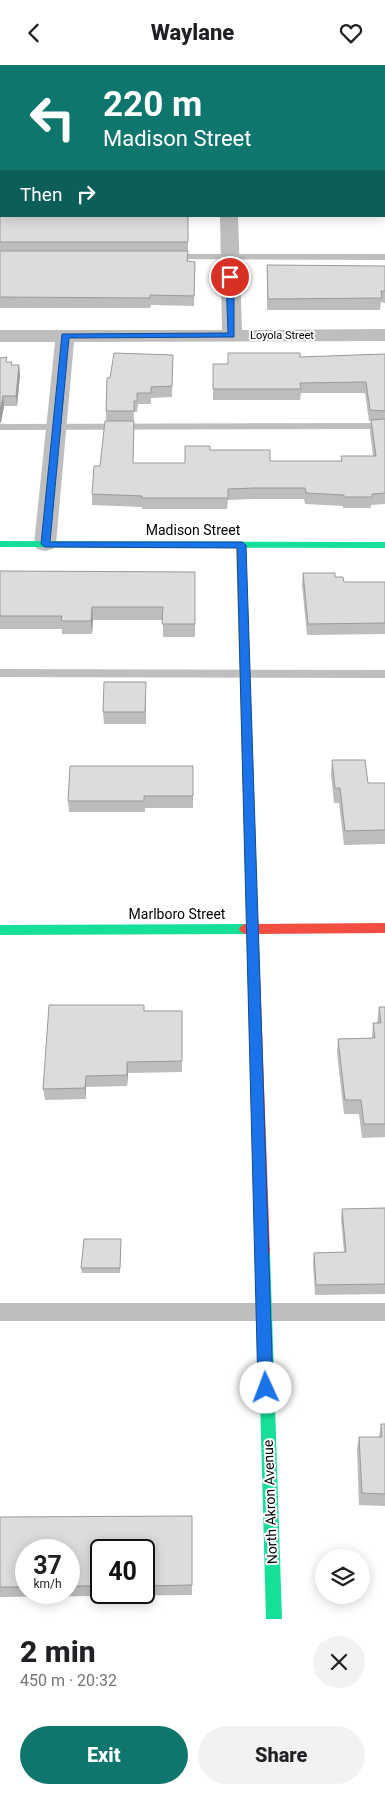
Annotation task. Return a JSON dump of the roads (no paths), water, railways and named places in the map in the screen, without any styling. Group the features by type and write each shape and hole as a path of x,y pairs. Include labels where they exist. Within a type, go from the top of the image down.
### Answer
{"street":[{"path":"229,217 232,335"},
{"name":"Loyola Street","path":"0,336 385,335"},
{"path":"45,544 65,336"},
{"name":"Madison Street","path":"0,544 385,545"},
{"name":"North Akron Avenue","path":"242,545 251,928 274,1619"},
{"name":"Marlboro Street","path":"0,930 385,928"}],"lane":[{"path":"160,257 385,257"},
{"path":"0,427 385,426"},
{"path":"0,673 385,674"},
{"path":"0,1312 385,1311"}]}
